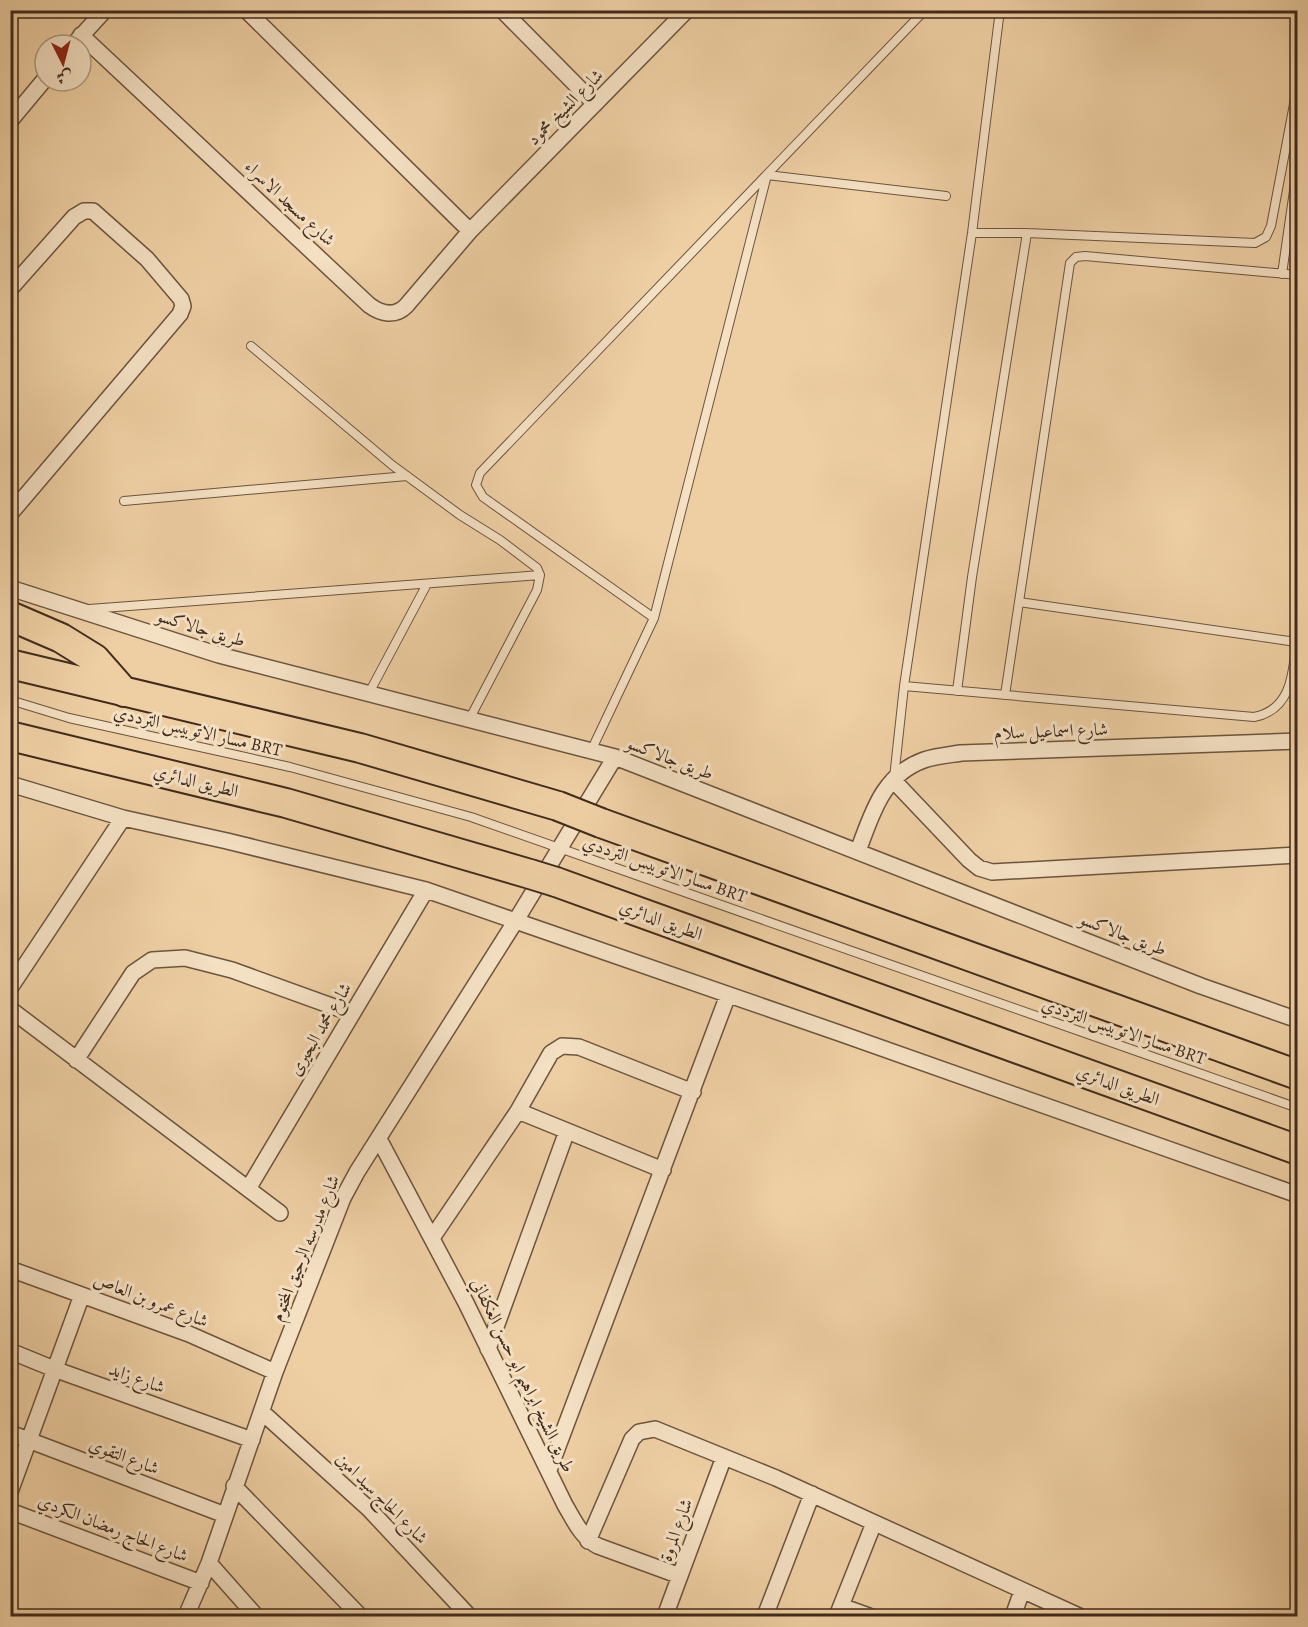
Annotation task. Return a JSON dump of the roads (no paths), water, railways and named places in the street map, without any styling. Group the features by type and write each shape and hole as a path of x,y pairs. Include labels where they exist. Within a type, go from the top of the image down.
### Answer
{"highway":[{"path":"10,616 51,633 95,659 124,692"},
{"path":"10,663 360,748 558,806 1298,1075"},
{"name":"الطريق الدائري","path":"11,736 286,803 543,878 1298,1150"}],"street":[{"path":"84,33 105,10"},
{"path":"246,10 470,231"},
{"path":"502,10 596,104"},
{"name":"شارع الشيخ محمود","path":"470,231 687,10"},
{"name":"شارع مسجد الاسراء","path":"93,54 378,311 390,314 401,311 470,231"},
{"path":"10,121 33,93"},
{"path":"10,289 74,217 84,211 93,211 147,259 181,299 183,306 180,314 10,514"},
{"name":"طريق جالاكسو","path":"10,588 219,655 615,757 1202,986 1298,1020"},
{"name":"شارع اسماعيل سلام","path":"858,851 876,802 893,780 908,768 924,760 962,753 1298,741"},
{"name":"شارع مدرسه الرحيق المختوم","path":"186,1617 209,1563 275,1372 344,1198 357,1172 380,1139 515,922 615,757"},
{"path":"893,780 969,860 979,868 992,873 1298,855"},
{"path":"10,784 123,818 426,890 1298,1195"},
{"path":"10,988 123,818"},
{"name":"شارع محمد البحيرى","path":"248,1189 426,890"},
{"path":"76,1060 133,973 152,960 185,958 232,970 351,1013"},
{"path":"549,1470 728,995"},
{"path":"10,1009 280,1213"},
{"path":"432,1238 519,1111 551,1053 562,1046 579,1047 693,1092"},
{"path":"519,1111 663,1170"},
{"path":"488,1349 567,1131"},
{"name":"طريق الشيخ ابراهيم ابو حسن العكفاني","path":"380,1139 565,1505 588,1541"},
{"name":"شارع عمرو بن العاص","path":"10,1269 189,1334 275,1372"},
{"path":"10,1492 82,1295"},
{"name":"شارع زايد","path":"10,1351 252,1440"},
{"name":"شارع الحاج سيد امين","path":"262,1412 369,1509 469,1617"},
{"path":"680,1576 588,1541 632,1439 639,1432 646,1430 664,1431 812,1494 1079,1617"},
{"name":"شارع التقوي","path":"10,1433 225,1515"},
{"name":"شارع المروة","path":"665,1617 724,1456"},
{"path":"234,1486 360,1617"},
{"path":"765,1617 812,1494"},
{"name":"شارع الحاج رمضان الكردي","path":"10,1510 201,1583"},
{"path":"869,1617 839,1611 874,1523"},
{"path":"209,1563 256,1617"},
{"path":"1013,1617 1022,1591"}],"lane":[{"path":"654,618 483,497 477,485 480,473 926,10"},
{"path":"893,780 904,686 972,234 1000,10"},
{"path":"972,234 1027,233 1248,244 1262,240 1271,226 1298,83"},
{"path":"1282,274 1298,163"},
{"path":"767,175 946,196"},
{"path":"591,751 654,618 767,175"},
{"path":"957,691 972,577 1027,233"},
{"path":"1005,695 1070,263 1076,257 1085,256 1298,275"},
{"path":"251,346 407,476 537,568 540,575 537,591 470,718"},
{"path":"124,501 407,476"},
{"path":"77,610 540,575"},
{"path":"369,693 427,584"},
{"path":"1019,602 1296,642"},
{"path":"904,686 1254,717 1270,712 1289,691 1298,630"},
{"name":"مسار الاتوبيس الترددي BRT","path":"10,700 69,718 290,767 471,817 1298,1108"}]}
